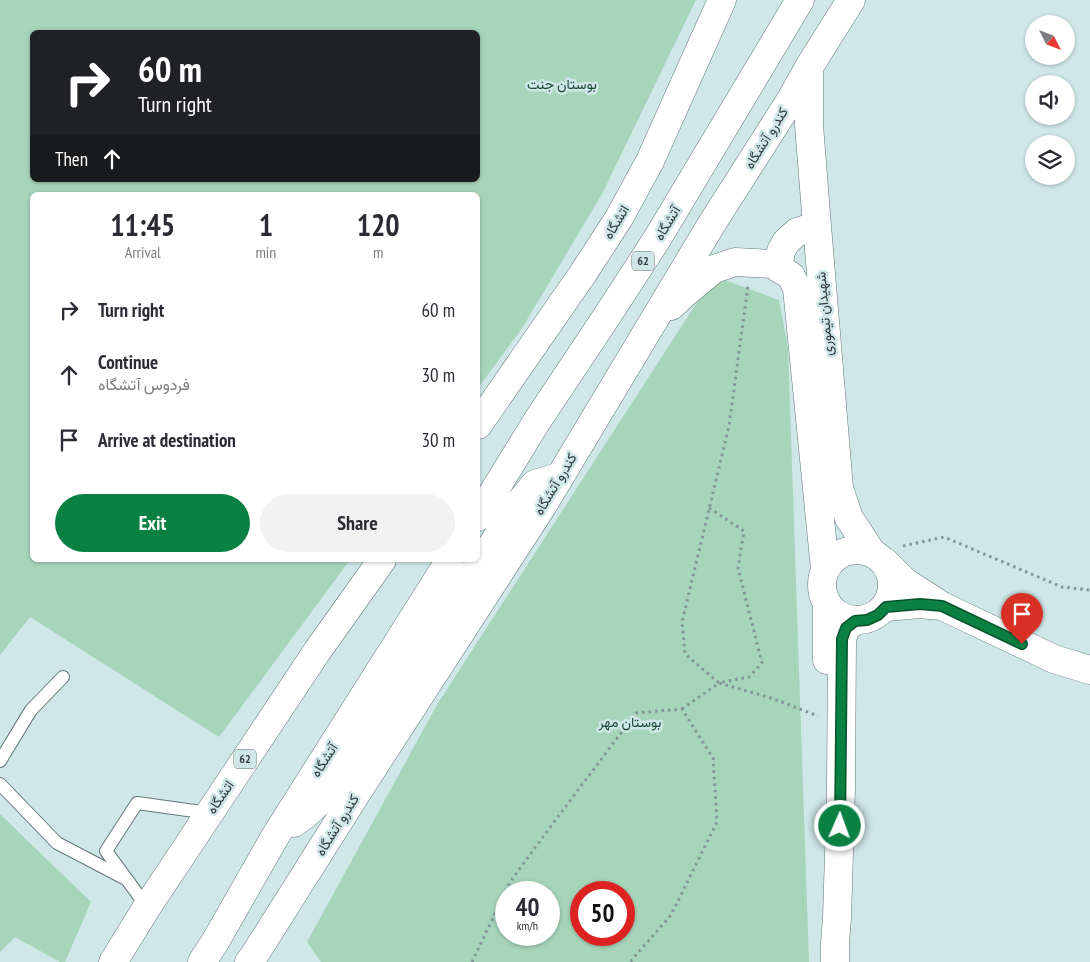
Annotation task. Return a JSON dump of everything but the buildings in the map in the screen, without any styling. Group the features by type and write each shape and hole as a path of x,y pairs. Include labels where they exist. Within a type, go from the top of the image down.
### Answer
{"main road":[{"name":"اتشگاه","path":"480,423 620,218 650,161 722,0"},
{"name":"آتشگاه","path":"480,514 657,239 800,0"},
{"name":"کندرو آتشگاه","path":"250,961 543,505 711,225 790,101 851,0"},
{"name":"شهیدان تیموری","path":"809,67 810,125 817,226 839,488 849,518 878,558"},
{"path":"649,328 685,293 714,269 735,262 772,264 778,268 781,251 786,242 797,232 817,226"},
{"name":"شهیدان تیموری","path":"778,268 790,276 796,288 826,569"},
{"path":"276,835 306,814 336,786 520,502 535,484 558,478"},
{"path":"878,558 891,573 893,584 891,596 886,607 878,615 867,620 855,621 844,619 834,613 822,593 822,581 826,569 841,553 865,550 878,558 905,582 942,606 1054,659 1090,670"},
{"name":"اتشگاه","path":"113,962 147,907 318,650 381,562"},
{"name":"آتشگاه","path":"202,962 276,835 449,562"},
{"path":"827,604 829,922 835,953"},
{"path":"886,607 920,604 942,606"},
{"path":"835,953 841,789 842,639 846,628 855,621"}],"lane":[{"path":"0,761 31,710 63,677"},
{"path":"0,784 57,843 126,879"},
{"path":"147,907 106,851 136,803 209,813"}],"path":[{"path":"751,263 729,426 682,622 685,654 718,683 771,698 827,720"},
{"path":"472,962 510,882 636,713 682,709 718,683 749,677 762,663 738,568 744,531 709,508"},
{"path":"878,558 889,548 944,537 1062,587 1090,590"},
{"path":"630,962 671,915 717,822 712,758 682,709"}],"green space":[{"name":"بوستان جنت","path":"0,0 696,0 602,194 521,330 480,385 480,192 30,192 30,562 349,562 219,737 30,617 0,655"},
{"name":"بوستان مهر","path":"714,276 779,300 788,348 809,962 321,962 307,942 438,703"},
{"path":"0,814 91,902 65,962 60,962 15,937 0,952"}],"route":[{"path":"840,826 842,639 846,628 855,621 867,620 878,615 886,607 920,604 942,606 1022,644"}]}
